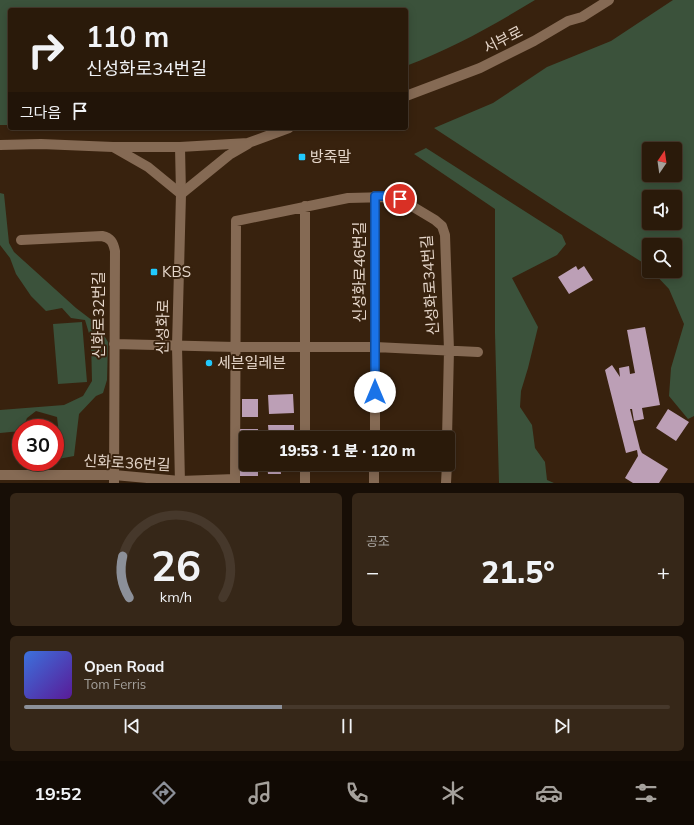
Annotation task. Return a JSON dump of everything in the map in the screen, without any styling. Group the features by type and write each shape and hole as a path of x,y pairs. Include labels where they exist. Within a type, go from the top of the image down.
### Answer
{"street":[{"name":"서부로","path":"408,95 480,68 534,41 568,21 582,17 609,0"},
{"path":"113,147 148,167 181,194 229,155 248,143 284,130"},
{"path":"0,145 41,144 113,147 180,147 248,143"},
{"name":"신성화로","path":"180,147 181,194 177,346 180,482"},
{"name":"신성화로46번길","path":"375,196 375,431"},
{"name":"신성화로34번길","path":"235,347 236,220 348,198 390,196 400,199 435,220 442,226 446,235 449,350 447,431"},
{"path":"305,206 305,431"},
{"name":"신화로32번길","path":"21,240 102,236 109,238 113,242 115,251 114,479"},
{"path":"114,344 235,347 375,347 478,352"},
{"path":"235,347 235,481"},
{"path":"305,471 305,483"},
{"path":"374,471 374,483"},
{"path":"446,483 447,471"},
{"name":"신화로36번길","path":"0,475 180,482 235,481"}],"green space":[{"path":"0,0 535,0 472,36 408,65 408,8 8,8 8,125 0,125"},
{"path":"673,0 694,0 694,416 688,419 669,396 671,368 684,324 669,289 659,278 682,278 682,238 642,238 642,262 434,128 493,103 547,67 611,41"},
{"path":"426,148 562,235 566,244 557,255 512,278 538,327 521,391 520,407 532,425 535,448 545,462 547,480 554,483 499,483 495,333 495,209 414,154"},
{"path":"0,193 4,194 9,243 14,252 76,308 97,324 108,342 107,380 103,393 96,396 79,414 74,456 64,458 64,419 57,419 57,417 36,411 27,419 12,419 12,432 0,433 0,410 64,405 83,396 92,381 91,340 85,320 71,318 62,308 46,311 31,296 16,274 10,258 0,245"},
{"path":"82,322 87,382 58,384 53,324"}],"building":[{"path":"576,266 578,270 584,266 593,280 569,294 558,277"},
{"path":"645,327 660,405 642,408 644,419 634,421 632,409 630,409 642,453 668,469 659,483 633,483 625,478 638,456 637,450 626,453 605,370 612,365 620,377 619,368 629,366 630,374 635,373 627,330"},
{"path":"293,394 294,413 269,414 268,395"},
{"path":"242,399 258,399 258,417 242,417"},
{"path":"668,409 689,422 676,441 656,428"},
{"path":"268,425 294,425 294,431 268,431"},
{"path":"240,429 258,429 258,431 240,431"},
{"path":"239,471 258,471 258,476 239,476"},
{"path":"268,471 281,471 281,474 268,474"}],"place":[{"name":"방죽말","path":"302,157"},
{"name":"KBS","path":"154,272"},
{"name":"세븐일레븐","path":"209,363"}],"route":[{"path":"375,392 375,196 390,196 400,199"}]}
